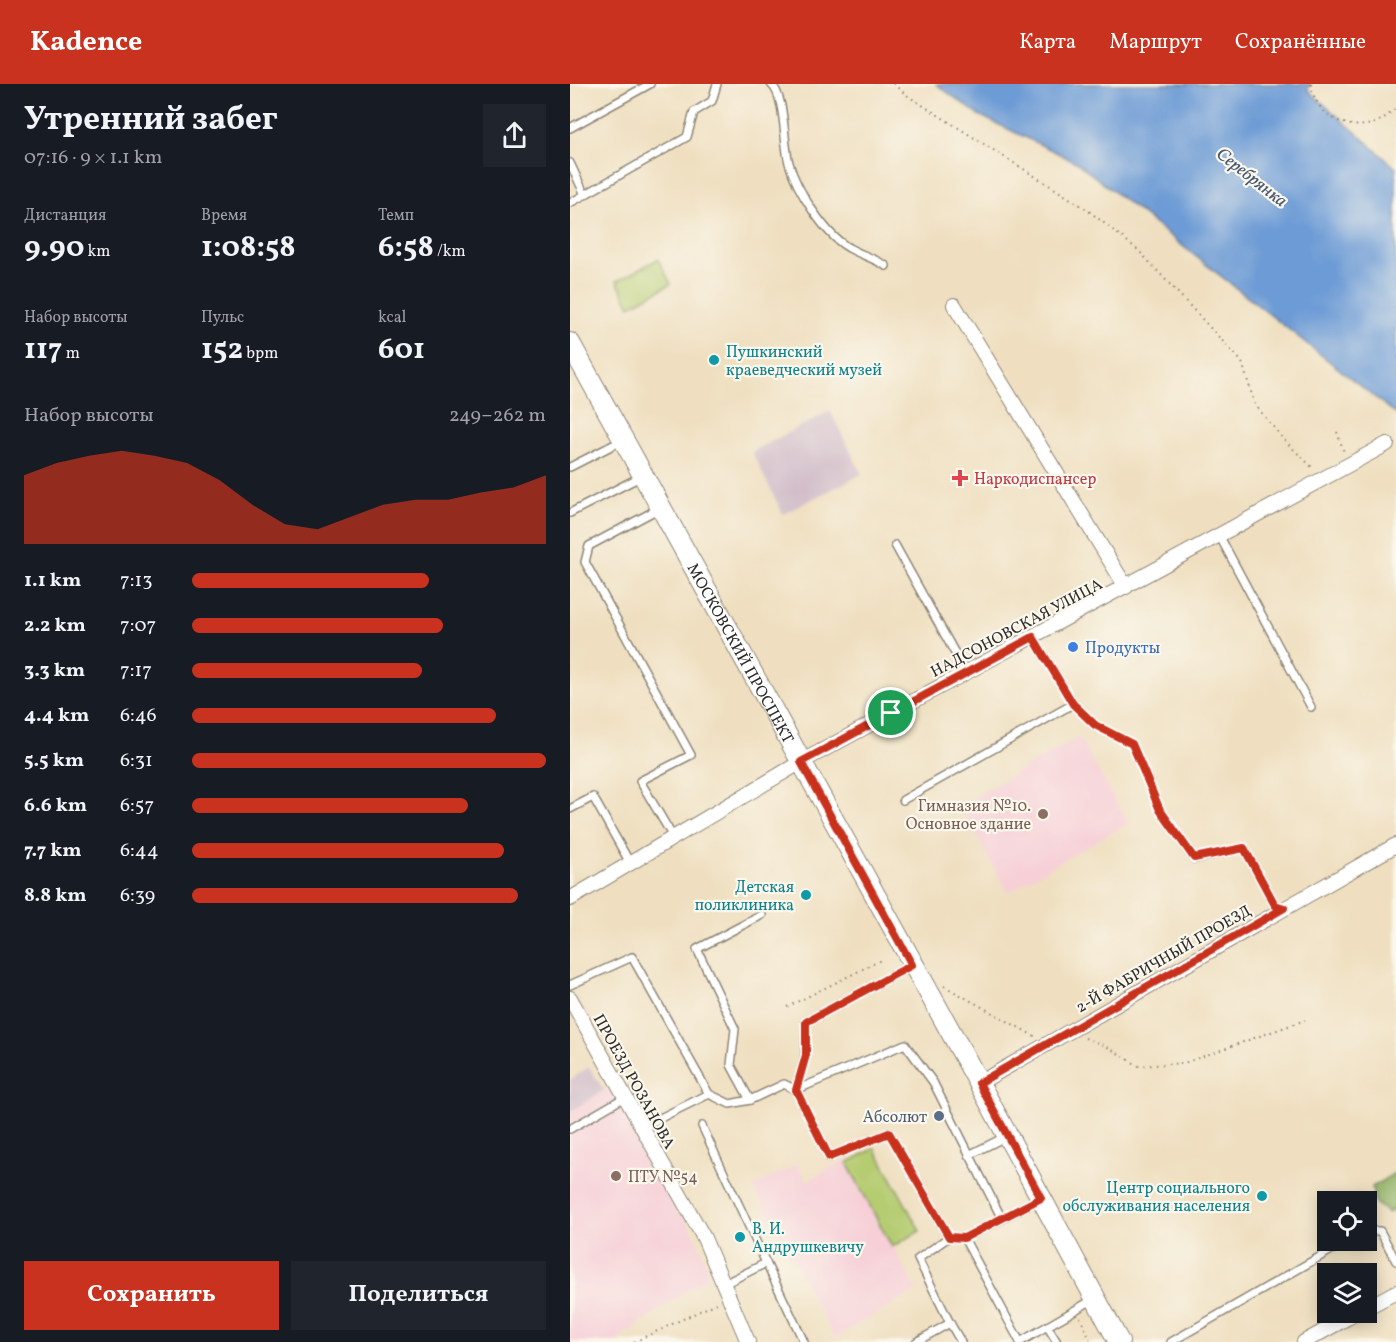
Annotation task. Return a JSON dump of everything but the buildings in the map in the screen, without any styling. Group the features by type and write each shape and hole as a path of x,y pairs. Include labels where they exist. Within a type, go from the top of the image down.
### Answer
{"main road":[{"name":"МОСКОВСКИЙ ПРОСПЕКТ","path":"570,343 575,365 643,475 979,1083 1119,1342"}],"street":[{"path":"954,305 1126,587"},
{"name":"НАДСОНОВСКАЯ УЛИЦА","path":"570,898 801,762 1387,444"},
{"name":"2-Й ФАБРИЧНЫЙ ПРОЕЗД","path":"979,1083 1396,845"},
{"name":"ПРОЕЗД РОЗАНОВА","path":"572,1006 704,1238 748,1342"},
{"path":"1377,1302 1396,1292"},
{"path":"1304,1342 1338,1323"}],"lane":[{"path":"570,128 650,84"},
{"path":"570,203 687,137 694,111 712,101 717,84"},
{"path":"771,84 781,98 783,137 789,164 803,195 831,234 848,248 886,266"},
{"path":"570,163 585,195"},
{"path":"570,467 623,440"},
{"path":"570,513 643,475"},
{"path":"661,508 589,546 585,562 691,755 640,781 673,837"},
{"path":"1218,535 1311,707"},
{"path":"895,545 966,673"},
{"path":"903,800 1073,704 1033,637"},
{"path":"570,809 593,797 630,863"},
{"path":"1160,810 1194,858 1244,848 1275,905 1284,908"},
{"path":"750,1100 731,1065 735,1029 697,949 762,915"},
{"path":"570,985 632,957 709,1094 730,1104 750,1100 784,1084 796,1090 829,1157 889,1133 949,1237"},
{"path":"796,1090 806,1055 806,1022 912,965"},
{"path":"796,1090 905,1044 933,1082 1002,1219"},
{"path":"642,1127 709,1094"},
{"path":"570,1129 625,1097"},
{"path":"702,1126 804,1342"},
{"path":"969,1155 1007,1136"},
{"path":"961,1342 918,1259 949,1237 964,1238 1041,1198"},
{"path":"1377,1231 1380,1231 1396,1261"},
{"path":"964,1238 1020,1342 1096,1298"},
{"path":"1171,1342 1330,1251"},
{"path":"725,1291 766,1263"},
{"path":"916,1342 950,1323"},
{"path":"1047,1326 1057,1342"}],"path":[{"path":"893,84 908,96 1084,208 1138,250 1242,362 1255,405 1286,442 1314,469"},
{"path":"1311,84 1315,98 1327,115 1338,121 1349,124 1373,124 1396,109"},
{"path":"1337,432 1345,454"},
{"path":"1073,704 1095,725 1132,744 1160,810"},
{"path":"788,1007 883,958"},
{"path":"944,986 1037,1038 1063,1035 1106,1046 1139,1066 1184,1063 1305,1020"},
{"path":"634,1342 725,1291"},
{"path":"1077,1309 1091,1342"}],"shaded area":[{"path":"830,411 862,474 783,514 752,452"},
{"name":"Гимназия №10. Основное здание","path":"1079,737 1128,823 1008,892 959,806"},
{"path":"589,1067 604,1090 570,1112 570,1080"},
{"name":"ПТУ №54","path":"612,1089 697,1239 710,1275 619,1338 617,1342 570,1342 570,1112 604,1090"},
{"path":"845,1160 917,1290 835,1338 753,1187 798,1164 807,1181"}],"green space":[{"path":"658,259 671,284 630,306 617,281"},
{"path":"875,1148 920,1231 892,1247 847,1163"},
{"path":"1396,1172 1396,1208 1388,1213 1377,1205 1377,1191 1373,1191 1372,1187"}],"water":[{"name":"Серебрянка","path":"936,84 1310,84 1308,90 1396,168 1396,414 1076,162 979,115"}],"place":[{"name":"Пушкинский краеведческий музей","path":"714,360"},
{"name":"Наркодиспансер","path":"960,478"},
{"name":"Продукты","path":"1073,647"},
{"name":"Гимназия №10. Основное здание","path":"1043,814"},
{"name":"Детская поликлиника","path":"806,895"},
{"name":"Абсолют","path":"939,1116"},
{"name":"ПТУ №54","path":"616,1176"},
{"name":"Центр социального обслуживания населения","path":"1262,1196"},
{"name":"В. И. Андрушкевичу","path":"740,1237"}],"route":[{"path":"1033,637 1073,704 1095,725 1132,744 1160,810 1194,858 1244,848 1275,905 1284,908 979,1083 1041,1198 964,1238 949,1237 889,1133 829,1157 796,1090 806,1055 806,1022 912,965 801,762 891,713 1033,637"}]}
